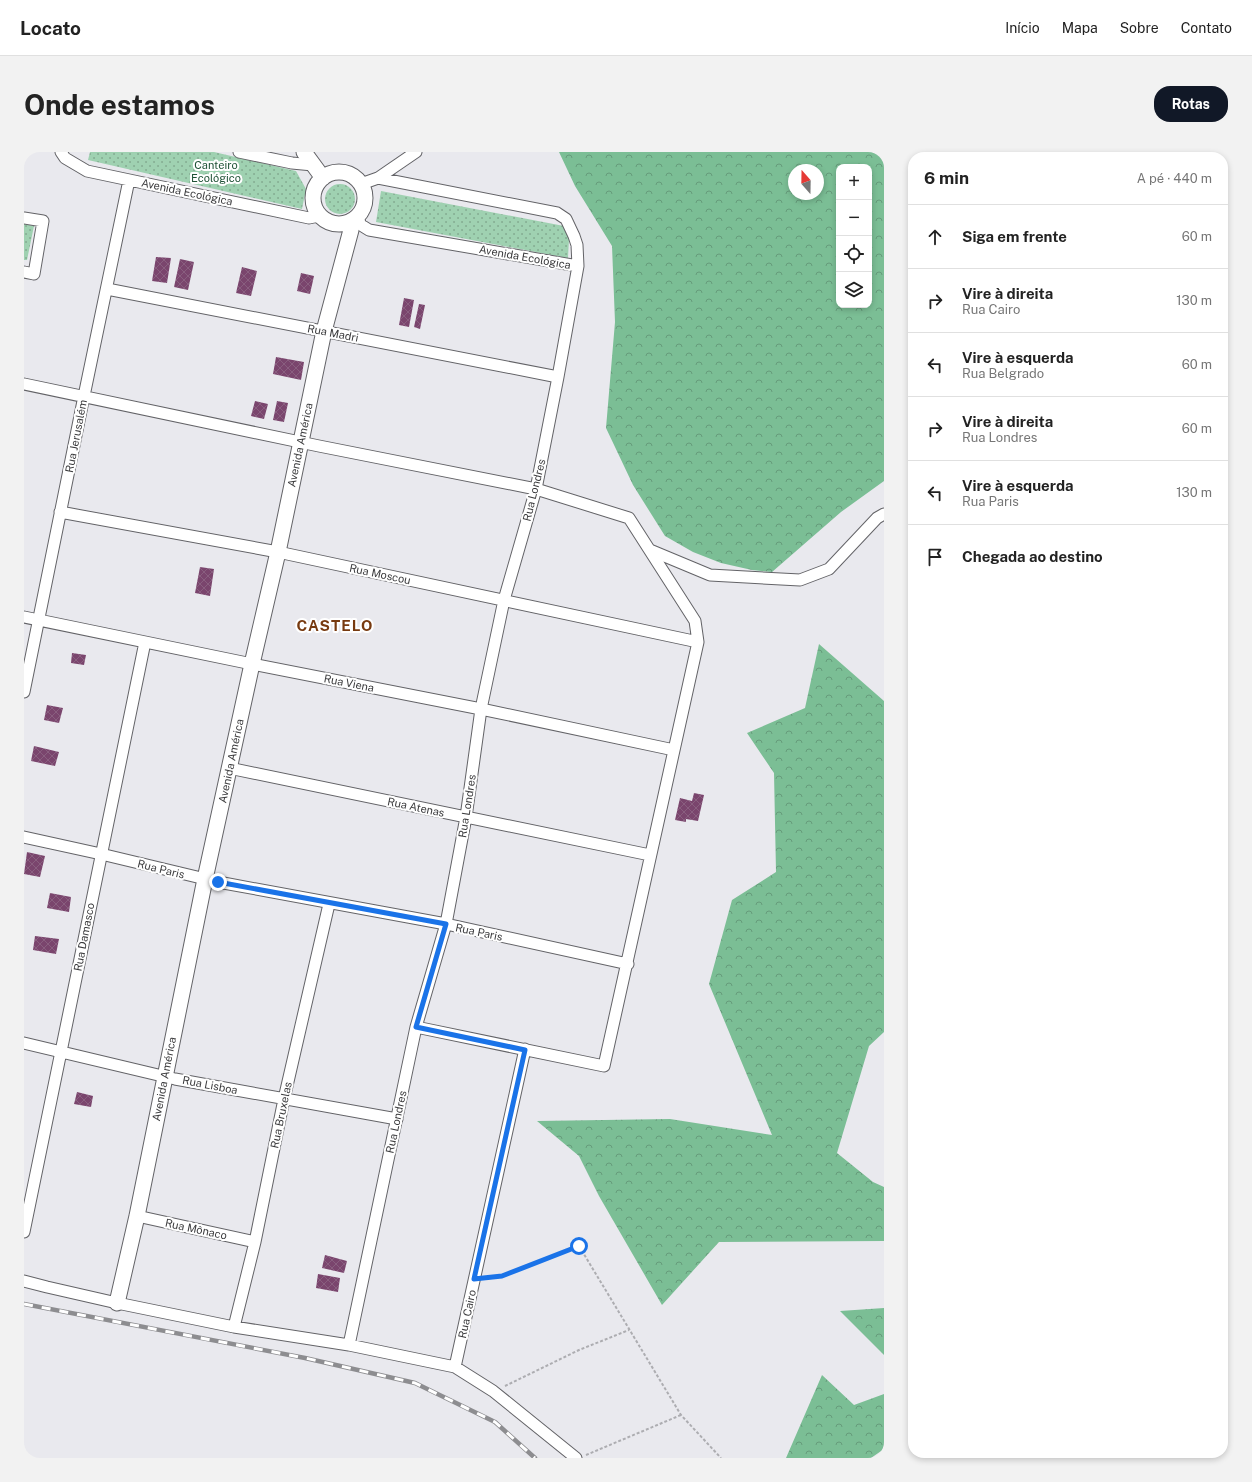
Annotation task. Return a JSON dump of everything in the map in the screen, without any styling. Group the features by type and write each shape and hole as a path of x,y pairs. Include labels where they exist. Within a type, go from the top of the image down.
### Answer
{"street":[{"name":"Avenida Ecológica","path":"61,152 65,158 87,170 309,218 319,216"},
{"path":"239,152 292,163 313,165"},
{"path":"304,152 322,178"},
{"path":"361,184 378,178 416,152"},
{"path":"339,172 348,173 361,184 365,201 362,209 354,219 342,224 334,224 319,216 314,208 312,200 313,192 322,178 339,172"},
{"name":"Avenida Ecológica","path":"354,219 369,230 578,266 577,246 574,236 566,219 557,213 378,178"},
{"name":"Rua Jerusalém","path":"24,692 129,180"},
{"path":"24,218 43,221 34,274 24,272"},
{"name":"Avenida América","path":"116,1303 137,1216 164,1075 205,879 278,552 324,331 354,219"},
{"name":"Rua Londres","path":"349,1344 416,1027 446,924 466,817 482,709 504,600 536,489 578,266"},
{"name":"Rua Madri","path":"107,290 558,377"},
{"path":"24,384 536,489 629,518 695,621 698,642 650,855 628,964 604,1066 416,1027"},
{"name":"Rua Moscou","path":"60,512 278,552 698,642"},
{"path":"650,550 710,575 800,580 828,569 877,518 884,514"},
{"name":"Rua Viena","path":"24,617 482,709 674,750"},
{"name":"Rua Damasco","path":"24,1232 145,642"},
{"name":"Rua Atenas","path":"229,768 650,855"},
{"name":"Rua Paris","path":"24,837 205,879 329,904 446,924 628,964"},
{"name":"Rua Bruxelas","path":"234,1327 255,1242 284,1099 329,904"},
{"name":"Rua Lisboa","path":"24,1043 164,1075 175,1079 397,1119"},
{"name":"Rua Cairo","path":"455,1367 525,1050"},
{"name":"Rua Mônaco","path":"137,1216 255,1242"},
{"path":"24,1281 116,1303 234,1327 349,1344 455,1367 493,1391 576,1458"}],"path":[{"path":"474,1279 502,1276 579,1246 681,1415 721,1458"},
{"path":"493,1391 579,1350 629,1330"},
{"path":"580,1458 681,1415"}],"green space":[{"name":"Canteiro Ecológico","path":"90,152 214,152 296,171 306,189 302,209 88,160"},
{"path":"559,152 884,152 884,481 841,512 772,572 752,570 721,563 693,552 665,536 633,485 606,428 615,322 612,246 575,186"},
{"path":"340,184 351,188 355,199 351,210 340,214 329,210 325,199 329,188"},
{"path":"381,191 564,226 569,239 568,258 376,222"},
{"path":"24,224 34,226 27,260 24,260"},
{"path":"819,644 884,701 884,1032 869,1046 837,1153 873,1182 884,1187 884,1241 719,1242 662,1305 599,1196 579,1156 537,1121 670,1119 772,1135 709,984 732,900 776,872 774,773 747,733 805,708"},
{"path":"884,1308 884,1355 840,1311"},
{"path":"822,1375 854,1405 884,1394 884,1449 871,1458 786,1458"}],"building":[{"path":"156,257 171,258 167,283 152,281"},
{"path":"180,259 194,262 188,290 174,287"},
{"path":"242,267 257,271 251,296 236,293"},
{"path":"301,273 314,276 310,294 297,291"},
{"path":"404,298 414,300 409,327 399,325"},
{"path":"419,304 425,305 420,329 414,327"},
{"path":"276,357 304,362 301,380 273,374"},
{"path":"255,401 268,404 264,419 251,416"},
{"path":"277,401 288,403 284,422 273,420"},
{"path":"200,567 214,569 210,596 195,593"},
{"path":"72,653 86,655 84,665 71,663"},
{"path":"47,705 63,708 59,723 44,720"},
{"path":"34,746 59,752 55,766 31,761"},
{"path":"694,793 704,795 698,821 686,819 686,822 675,820 680,798 692,801"},
{"path":"27,852 45,856 40,877 24,874"},
{"path":"50,893 71,897 69,912 47,908"},
{"path":"35,936 59,939 56,954 33,950"},
{"path":"77,1092 93,1096 91,1107 74,1104"},
{"path":"325,1255 347,1261 344,1273 322,1268"},
{"path":"318,1274 340,1278 338,1292 316,1288"}],"railway":[{"path":"24,1304 305,1358 415,1383 495,1422 535,1458"}],"district":[{"name":"CASTELO","path":"335,626"}],"route":[{"path":"218,882 329,904 446,924 416,1027 525,1050 474,1279 502,1276 579,1246"}]}
